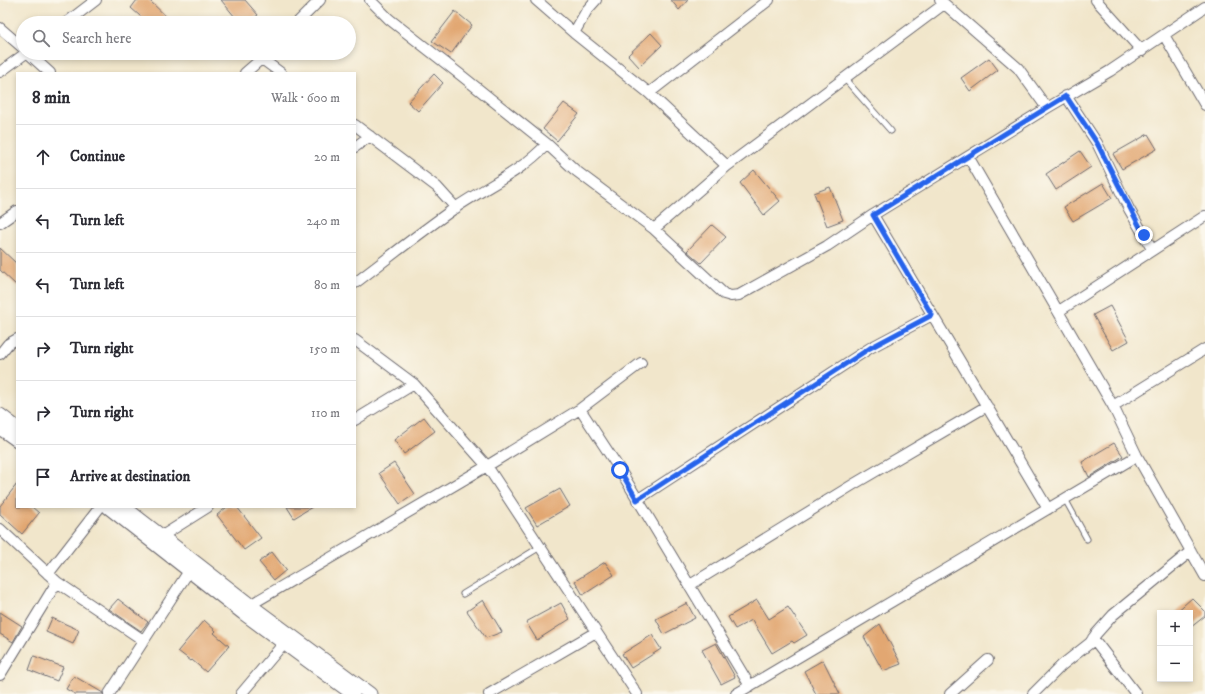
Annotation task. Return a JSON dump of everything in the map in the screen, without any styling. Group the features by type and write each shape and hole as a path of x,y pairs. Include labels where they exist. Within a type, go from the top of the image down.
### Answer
{"street":[{"path":"75,16 96,0"},
{"path":"304,16 320,0"},
{"path":"370,0 389,19 548,144 576,170 654,228 724,294 731,296 739,295 827,246 873,215 969,158 1066,96 1142,50 1205,7"},
{"path":"536,0 574,33 649,93 727,166"},
{"path":"574,33 587,10 596,0"},
{"path":"1096,0 1142,50"},
{"path":"649,93 766,1"},
{"path":"654,228 727,166 942,2 1018,68 1047,108"},
{"path":"0,28 16,42"},
{"path":"1164,35 1205,105"},
{"path":"0,72 17,60"},
{"path":"35,60 49,72"},
{"path":"246,72 260,60"},
{"path":"269,60 280,72"},
{"path":"1066,96 1097,143 1129,209 1152,249"},
{"path":"356,126 437,187 456,208"},
{"path":"356,147 370,136"},
{"path":"356,282 456,208 511,175 535,157 548,144"},
{"path":"969,158 1113,406 1137,456 1205,576"},
{"path":"0,223 16,212"},
{"path":"873,215 1048,509"},
{"path":"1059,311 1152,249 1205,216"},
{"path":"637,500 870,348 932,315"},
{"path":"0,354 8,344 16,340"},
{"path":"356,341 414,384 487,466 637,694"},
{"path":"1113,406 1203,354"},
{"path":"250,605 487,466 580,409 641,364"},
{"path":"356,419 414,384"},
{"path":"690,585 854,484 987,406"},
{"path":"580,409 620,470 750,686"},
{"path":"0,415 16,427"},
{"path":"0,428 16,439"},
{"path":"736,694 1137,456"},
{"path":"48,574 99,508"},
{"path":"109,508 189,571 353,694"},
{"path":"125,508 250,605 370,694"},
{"path":"162,536 206,508"},
{"path":"0,529 57,582 142,640"},
{"path":"1033,694 1062,665 1090,643 1113,615 1191,551"},
{"path":"110,694 142,640 189,571"},
{"path":"0,675 57,582"},
{"path":"489,694 596,632"},
{"path":"1093,638 1136,694"},
{"path":"241,694 284,643"},
{"path":"950,694 988,660"}],"lane":[{"path":"844,78 891,131"},
{"path":"1065,499 1087,539"},
{"path":"463,594 540,547"}],"building":[{"path":"137,0 149,0 166,16 140,16 131,8"},
{"path":"221,0 245,0 258,15 257,16 234,16"},
{"path":"671,0 688,0 679,10"},
{"path":"455,11 472,25 451,54 432,41"},
{"path":"651,33 662,45 639,67 628,55"},
{"path":"989,58 998,70 970,91 961,78"},
{"path":"434,74 443,83 418,111 408,102"},
{"path":"564,103 579,114 557,141 543,129"},
{"path":"1148,134 1157,149 1122,169 1113,154"},
{"path":"1080,151 1091,167 1056,190 1046,174"},
{"path":"754,170 780,201 764,215 740,183"},
{"path":"1103,183 1112,198 1073,221 1064,207"},
{"path":"830,187 843,220 827,226 814,193"},
{"path":"712,225 726,237 701,263 687,251"},
{"path":"0,248 16,263 16,285 0,270"},
{"path":"1110,306 1129,341 1113,350 1093,315"},
{"path":"424,417 435,431 404,454 394,440"},
{"path":"1114,443 1123,456 1089,477 1082,462"},
{"path":"394,463 415,494 400,504 379,473"},
{"path":"16,485 16,508 33,508 39,513 22,534 0,514 0,506"},
{"path":"560,489 570,506 537,525 526,508"},
{"path":"226,508 238,508 261,538 244,550 217,515"},
{"path":"288,508 310,508 294,518"},
{"path":"272,552 286,570 274,580 259,562"},
{"path":"605,562 614,575 583,595 575,581"},
{"path":"1192,598 1205,611 1205,616 1193,626 1193,610 1178,610"},
{"path":"118,599 148,622 141,631 109,609"},
{"path":"483,600 502,632 486,638 467,611"},
{"path":"757,600 769,619 788,607 807,635 794,643 792,641 772,653 752,620 735,629 728,617"},
{"path":"561,603 570,619 537,640 526,622"},
{"path":"687,603 695,618 664,634 656,619"},
{"path":"0,612 22,626 13,642 0,634"},
{"path":"52,618 79,630 73,644 46,632"},
{"path":"204,620 216,631 214,633 229,646 206,672 178,651"},
{"path":"880,624 901,664 883,671 864,637"},
{"path":"652,635 661,649 631,668 622,654"},
{"path":"716,643 735,677 721,684 702,650"},
{"path":"34,656 63,667 57,681 29,670"},
{"path":"823,660 840,694 816,694 804,671"},
{"path":"74,676 103,694 75,694 66,689"}],"route":[{"path":"620,470 637,500 870,348 932,315 873,215 969,158 1066,96 1097,143 1117,181 1129,209 1144,235"}]}
